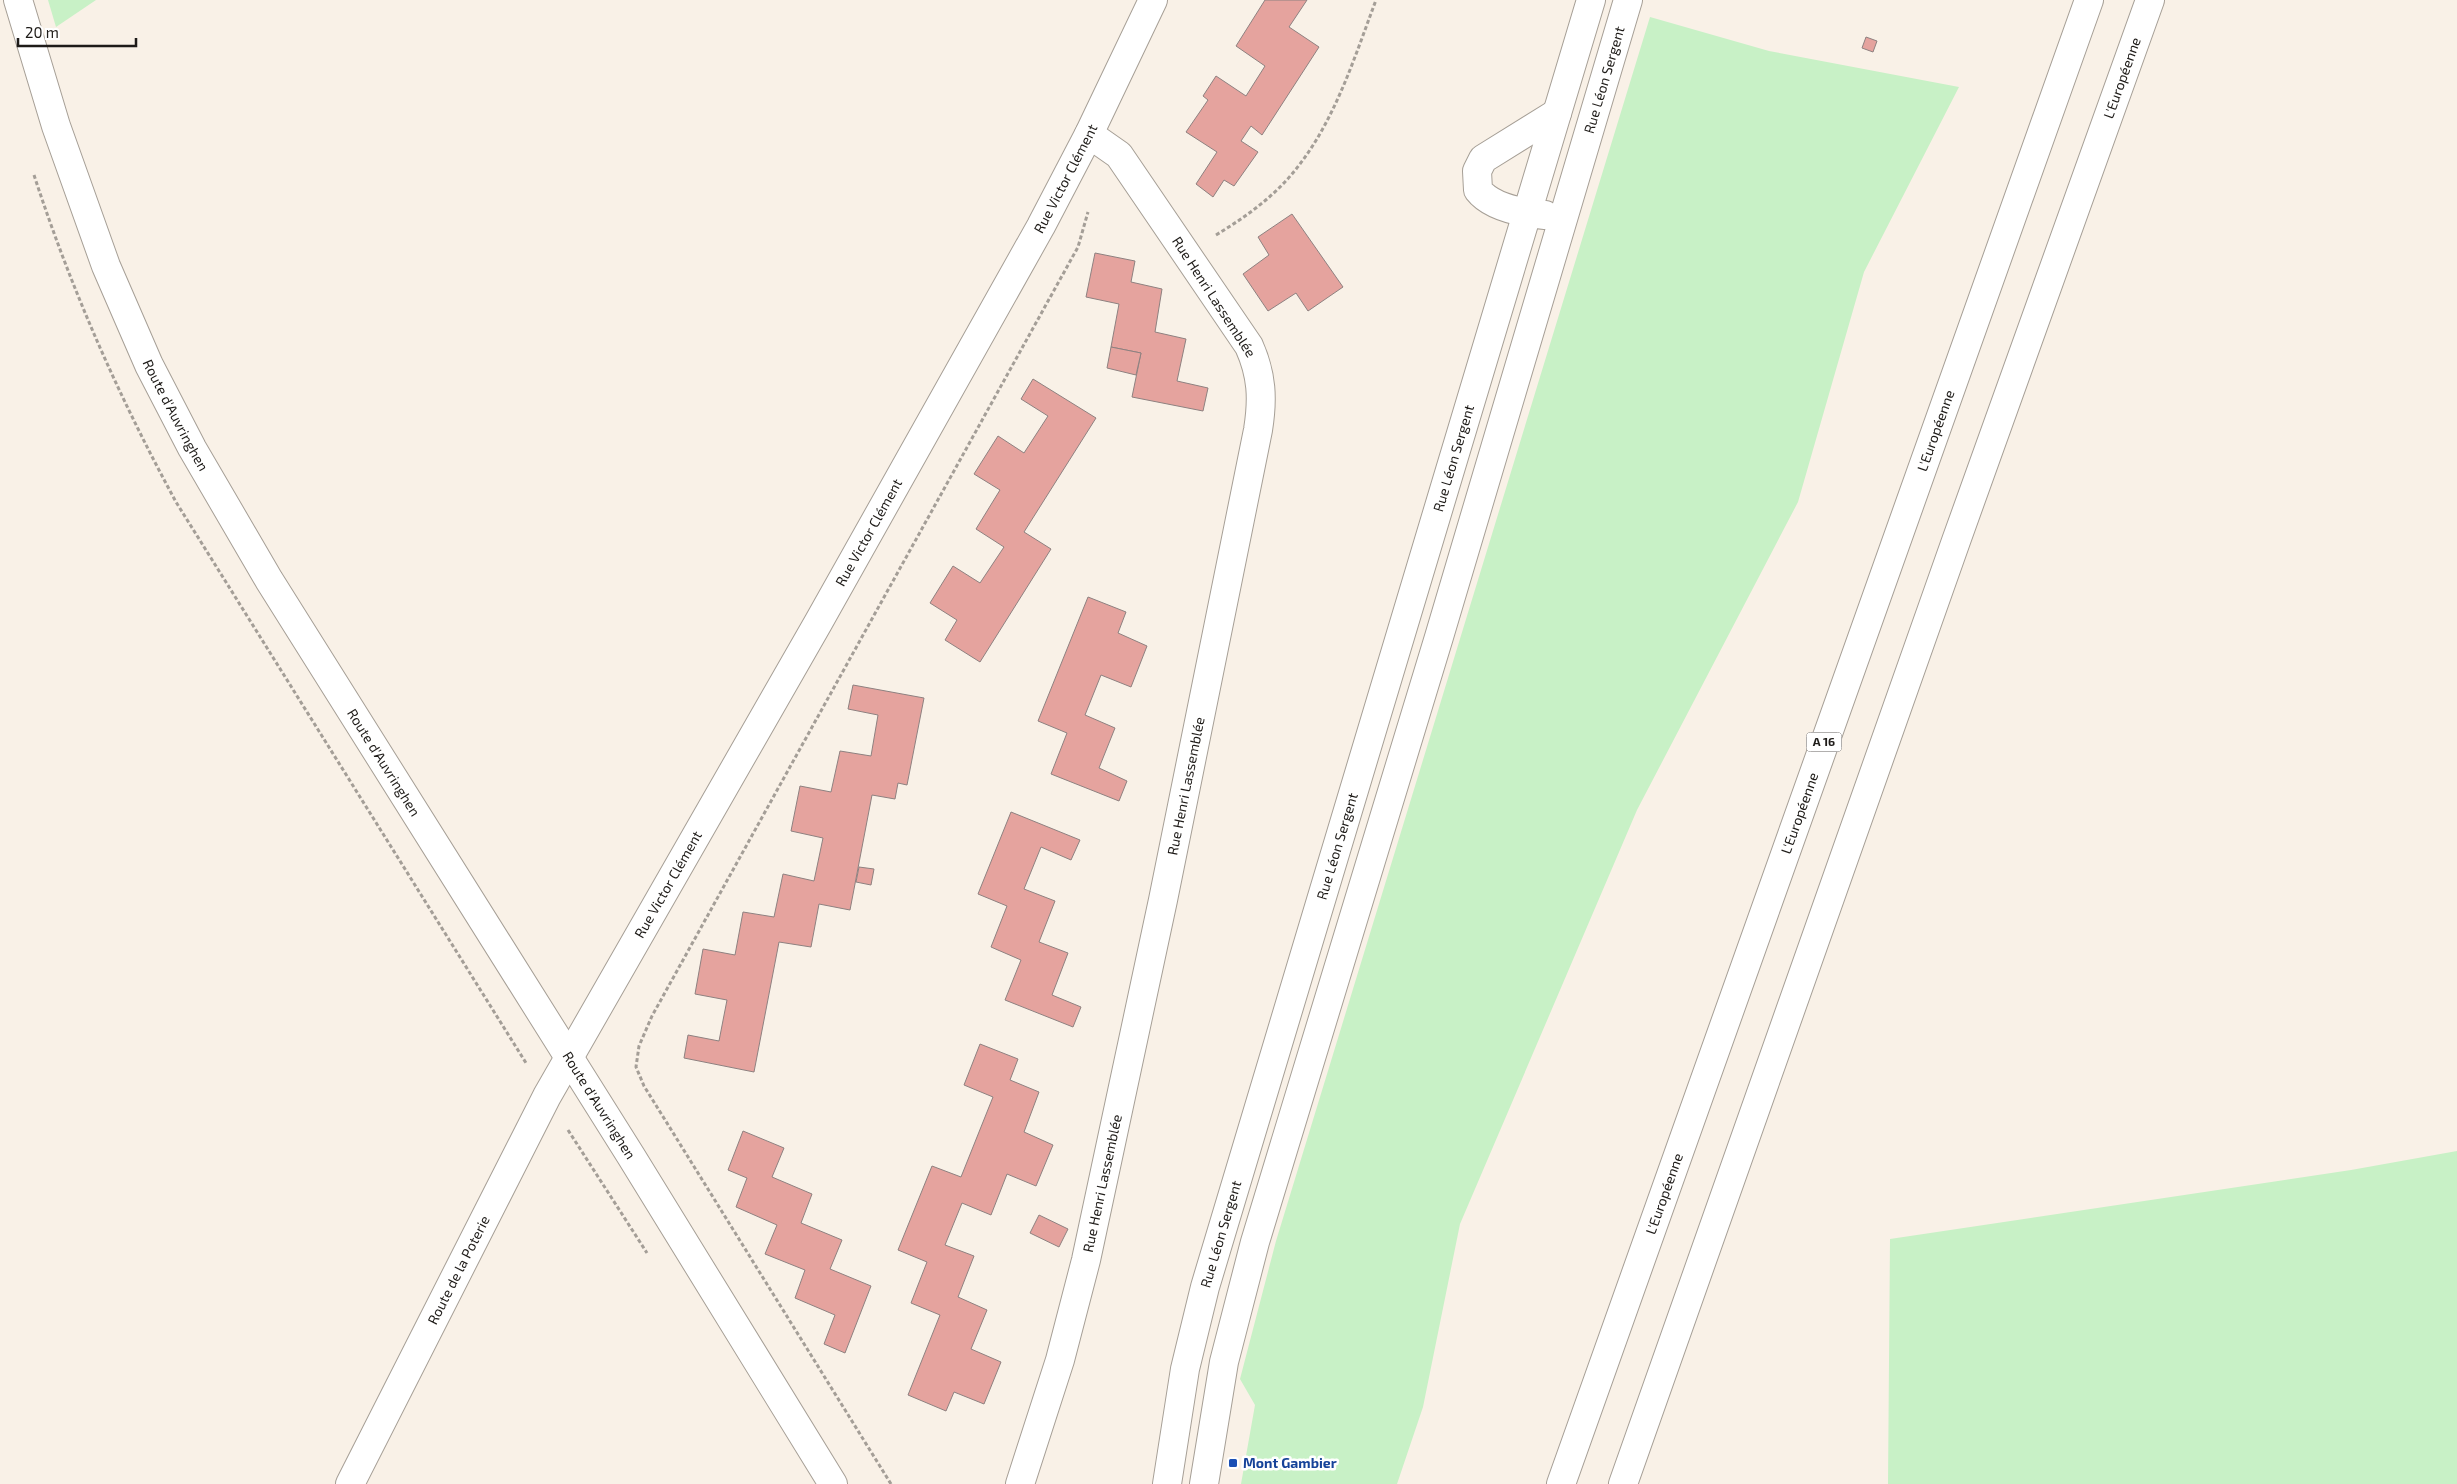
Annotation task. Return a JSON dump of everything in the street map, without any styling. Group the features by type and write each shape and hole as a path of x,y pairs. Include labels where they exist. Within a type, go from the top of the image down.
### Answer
{"main road":[{"name":"Route d'Auvringhen","path":"18,0 56,126 106,266 134,332 174,415 269,580 833,1484"},
{"name":"Rue Victor Clément","path":"568,1057 823,614 1002,295 1089,134 1153,0"},
{"name":"Rue Léon Sergent","path":"1167,1484 1185,1369 1205,1287 1591,0"},
{"name":"Rue Léon Sergent","path":"1204,1484 1224,1362 1246,1274 1442,627 1628,0"},
{"name":"L'Européenne","path":"1561,1484 2089,0"},
{"name":"L'Européenne","path":"1623,1484 1956,541 2150,0"},
{"path":"1557,113 1483,159 1477,171 1476,184 1482,195 1497,204 1528,212 1563,217"},
{"name":"Rue Henri Lassemblée","path":"1020,1484 1060,1360 1086,1260 1165,891 1261,410 1260,377 1249,346 1119,155 1089,134"},
{"name":"Route de la Poterie","path":"350,1484 516,1155 568,1057"}],"path":[{"path":"1187,253 1265,201 1299,165 1313,144 1338,98 1376,0"},
{"path":"891,1484 644,1086 636,1067 639,1046 652,1016 1078,248 1089,205"}],"green space":[{"path":"48,0 96,0 56,27"},
{"path":"1650,17 1769,51 1959,87 1864,272 1798,502 1637,810 1460,1224 1423,1407 1397,1484 1241,1484 1255,1405 1240,1379 1276,1241"},
{"path":"2457,1151 2457,1484 1888,1484 1890,1239 2351,1170"}],"building":[{"path":"1265,0 1307,0 1289,27 1319,47 1262,135 1251,126 1241,141 1258,152 1234,186 1224,180 1213,197 1196,184 1217,152 1186,132 1208,100 1203,96 1216,76 1246,96 1265,66 1236,46"},
{"path":"1866,37 1877,41 1873,52 1862,48"},
{"path":"1292,214 1343,287 1308,311 1296,293 1268,311 1243,274 1269,255 1258,237"},
{"path":"1095,253 1135,261 1131,282 1162,289 1155,332 1186,339 1177,381 1208,388 1203,411 1132,397 1141,353 1111,347 1119,304 1086,297"},
{"path":"1111,347 1141,353 1136,375 1107,368"},
{"path":"1033,379 1096,418 1024,532 1051,549 980,662 945,640 957,620 930,603 953,566 980,583 1004,547 976,529 1000,490 974,474 998,436 1024,453 1048,416 1021,399"},
{"path":"1088,597 1126,612 1118,633 1147,646 1131,687 1101,675 1085,715 1115,728 1099,768 1127,781 1119,801 1051,774 1067,733 1038,721"},
{"path":"853,685 924,698 907,785 898,783 895,799 872,795 850,910 819,904 811,947 779,942 754,1072 684,1058 688,1035 719,1041 727,1000 695,994 703,949 735,955 743,912 774,917 783,874 814,881 823,838 791,831 800,786 831,792 840,751 871,756 878,715 848,709"},
{"path":"1011,812 1080,840 1071,860 1041,847 1024,889 1055,901 1039,942 1068,953 1052,995 1081,1007 1073,1027 1005,1000 1021,960 991,947 1007,906 978,894"},
{"path":"859,867 874,869 871,885 856,882"},
{"path":"980,1044 1018,1059 1010,1080 1039,1092 1024,1132 1053,1145 1036,1186 1007,1174 991,1215 962,1203 945,1245 974,1256 958,1297 987,1310 971,1349 1001,1362 984,1404 954,1392 946,1411 908,1395 940,1315 911,1303 927,1262 898,1250 932,1166 961,1177 993,1097 964,1085"},
{"path":"743,1131 784,1148 772,1177 812,1194 801,1223 842,1240 830,1269 871,1286 845,1353 824,1344 835,1315 795,1298 805,1270 765,1254 777,1225 736,1207 747,1178 728,1170"},
{"path":"1039,1215 1068,1229 1059,1247 1030,1233"}],"place":[{"name":"Mont Gambier","path":"1233,1463"}]}
